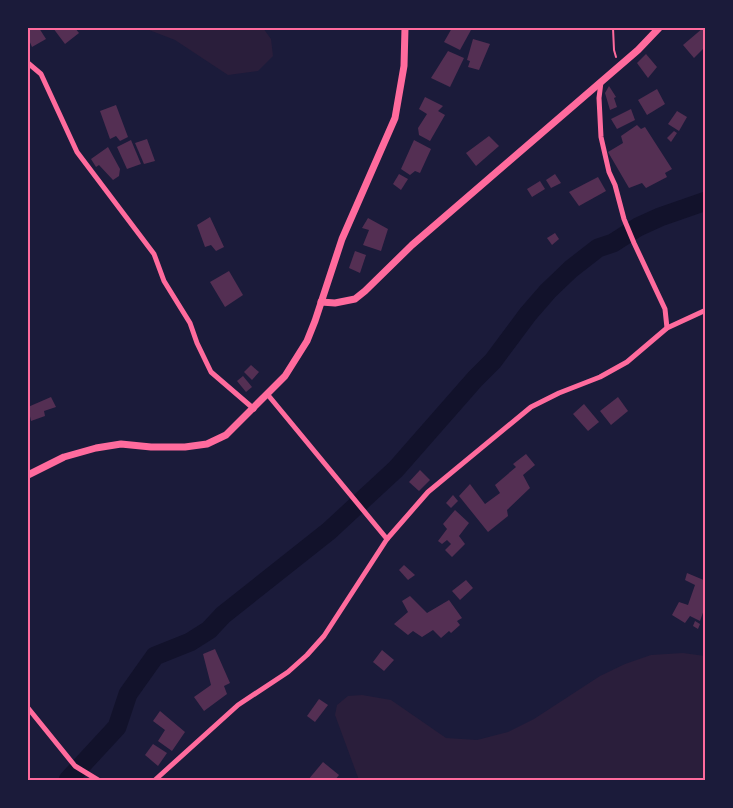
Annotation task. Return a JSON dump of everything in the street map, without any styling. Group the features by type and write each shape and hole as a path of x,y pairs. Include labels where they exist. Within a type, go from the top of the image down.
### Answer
{"street":[{"path":"28,475 64,457 96,448 121,444 151,447 185,447 206,444 226,435 285,376 299,355 315,321 342,239 395,118 404,66 405,28"},
{"path":"321,302 334,303 355,299 412,245 601,82 653,36 659,28"},
{"path":"28,63 41,74 77,152 154,254 164,281 190,323 197,343 212,372 254,409"},
{"path":"601,82 599,98 601,137 609,172 615,185 624,219 666,309 667,328"},
{"path":"155,780 238,705 288,672 307,655 324,636 387,539 428,492 531,407 559,393 600,377 627,362 667,328 706,310"},
{"path":"268,395 387,539"},
{"path":"28,708 75,766 97,780"}],"path":[{"path":"613,28 614,50 619,66"}],"shaded area":[{"path":"144,28 263,28 271,39 273,56 258,71 228,75 175,40"},
{"path":"683,653 705,656 705,780 359,780 335,715 337,705 348,696 362,695 391,700 446,738 477,740 508,732 534,719 600,676 625,664 651,655"}],"building":[{"path":"28,28 39,28 46,39 32,47 28,38"},
{"path":"53,28 75,28 79,33 65,44"},
{"path":"452,28 467,28 471,30 460,50 444,42"},
{"path":"703,28 706,28 706,46 694,58 683,45"},
{"path":"473,39 490,44 479,70 468,67 470,61 467,60"},
{"path":"448,51 464,58 450,87 431,78"},
{"path":"646,54 657,67 648,78 637,63"},
{"path":"609,86 616,97 614,98 617,107 610,110 605,93"},
{"path":"657,89 665,104 647,115 638,100"},
{"path":"425,97 443,106 438,111 445,115 430,141 419,135 418,128 427,114 419,109"},
{"path":"116,105 128,137 120,141 116,136 110,139 100,111"},
{"path":"631,109 635,120 617,129 611,119"},
{"path":"677,111 687,117 679,131 668,124"},
{"path":"637,125 641,129 645,127 672,169 665,173 667,177 646,188 642,183 629,188 608,152 623,143 621,136"},
{"path":"674,131 677,133 671,142 667,138"},
{"path":"489,136 499,146 476,166 466,153"},
{"path":"147,139 155,161 144,164 135,143"},
{"path":"131,140 141,164 127,169 117,147"},
{"path":"414,140 431,149 420,173 415,171 410,175 401,169"},
{"path":"108,147 120,169 119,176 113,180 99,165 96,167 91,159"},
{"path":"399,174 408,179 401,190 393,184"},
{"path":"555,174 561,183 551,188 546,180"},
{"path":"598,177 606,191 579,206 569,192"},
{"path":"540,181 545,189 532,197 527,189"},
{"path":"210,217 224,247 216,251 211,245 205,247 197,225"},
{"path":"368,218 388,229 381,251 363,245 369,230 362,228"},
{"path":"555,233 559,239 552,245 547,238"},
{"path":"355,251 366,255 360,273 349,268"},
{"path":"229,271 243,295 225,307 210,282"},
{"path":"251,365 259,372 252,380 244,372"},
{"path":"243,376 252,387 246,392 237,381"},
{"path":"51,397 56,407 44,411 45,416 31,421 28,407"},
{"path":"618,397 628,411 611,425 600,411"},
{"path":"584,404 599,422 588,431 573,414"},
{"path":"526,454 535,465 523,475 530,488 507,510 508,516 488,532 459,496 470,484 485,504 500,493 495,485 516,467 513,464"},
{"path":"420,470 430,480 419,491 409,482"},
{"path":"453,495 458,501 451,508 446,503"},
{"path":"455,510 469,523 459,536 465,544 452,557 445,550 451,544 447,540 442,544 438,541 447,529 443,524"},
{"path":"404,565 415,575 408,580 399,570"},
{"path":"687,573 706,581 706,604 700,621 690,616 685,623 672,615 679,602 688,605 695,585 685,580"},
{"path":"466,580 473,588 460,600 452,591"},
{"path":"410,596 427,613 449,600 462,618 457,621 460,625 451,633 449,631 441,638 433,630 422,637 413,631 408,635 394,624 408,612 402,601"},
{"path":"695,621 700,624 698,629 693,626"},
{"path":"215,649 230,683 224,686 227,694 204,711 194,697 211,685 203,654"},
{"path":"382,650 394,660 384,671 373,662"},
{"path":"319,699 328,705 315,722 307,716"},
{"path":"160,711 185,732 172,751 158,741 165,730 153,721"},
{"path":"153,744 167,753 158,766 145,755"},
{"path":"323,762 339,775 335,780 308,780"}],"waterway":[{"path":"68,780 117,727 128,694 155,656 190,642 209,630 223,615 329,531 396,469 493,361 528,314 548,291 571,269 598,248 613,243 638,227 706,201"}]}
